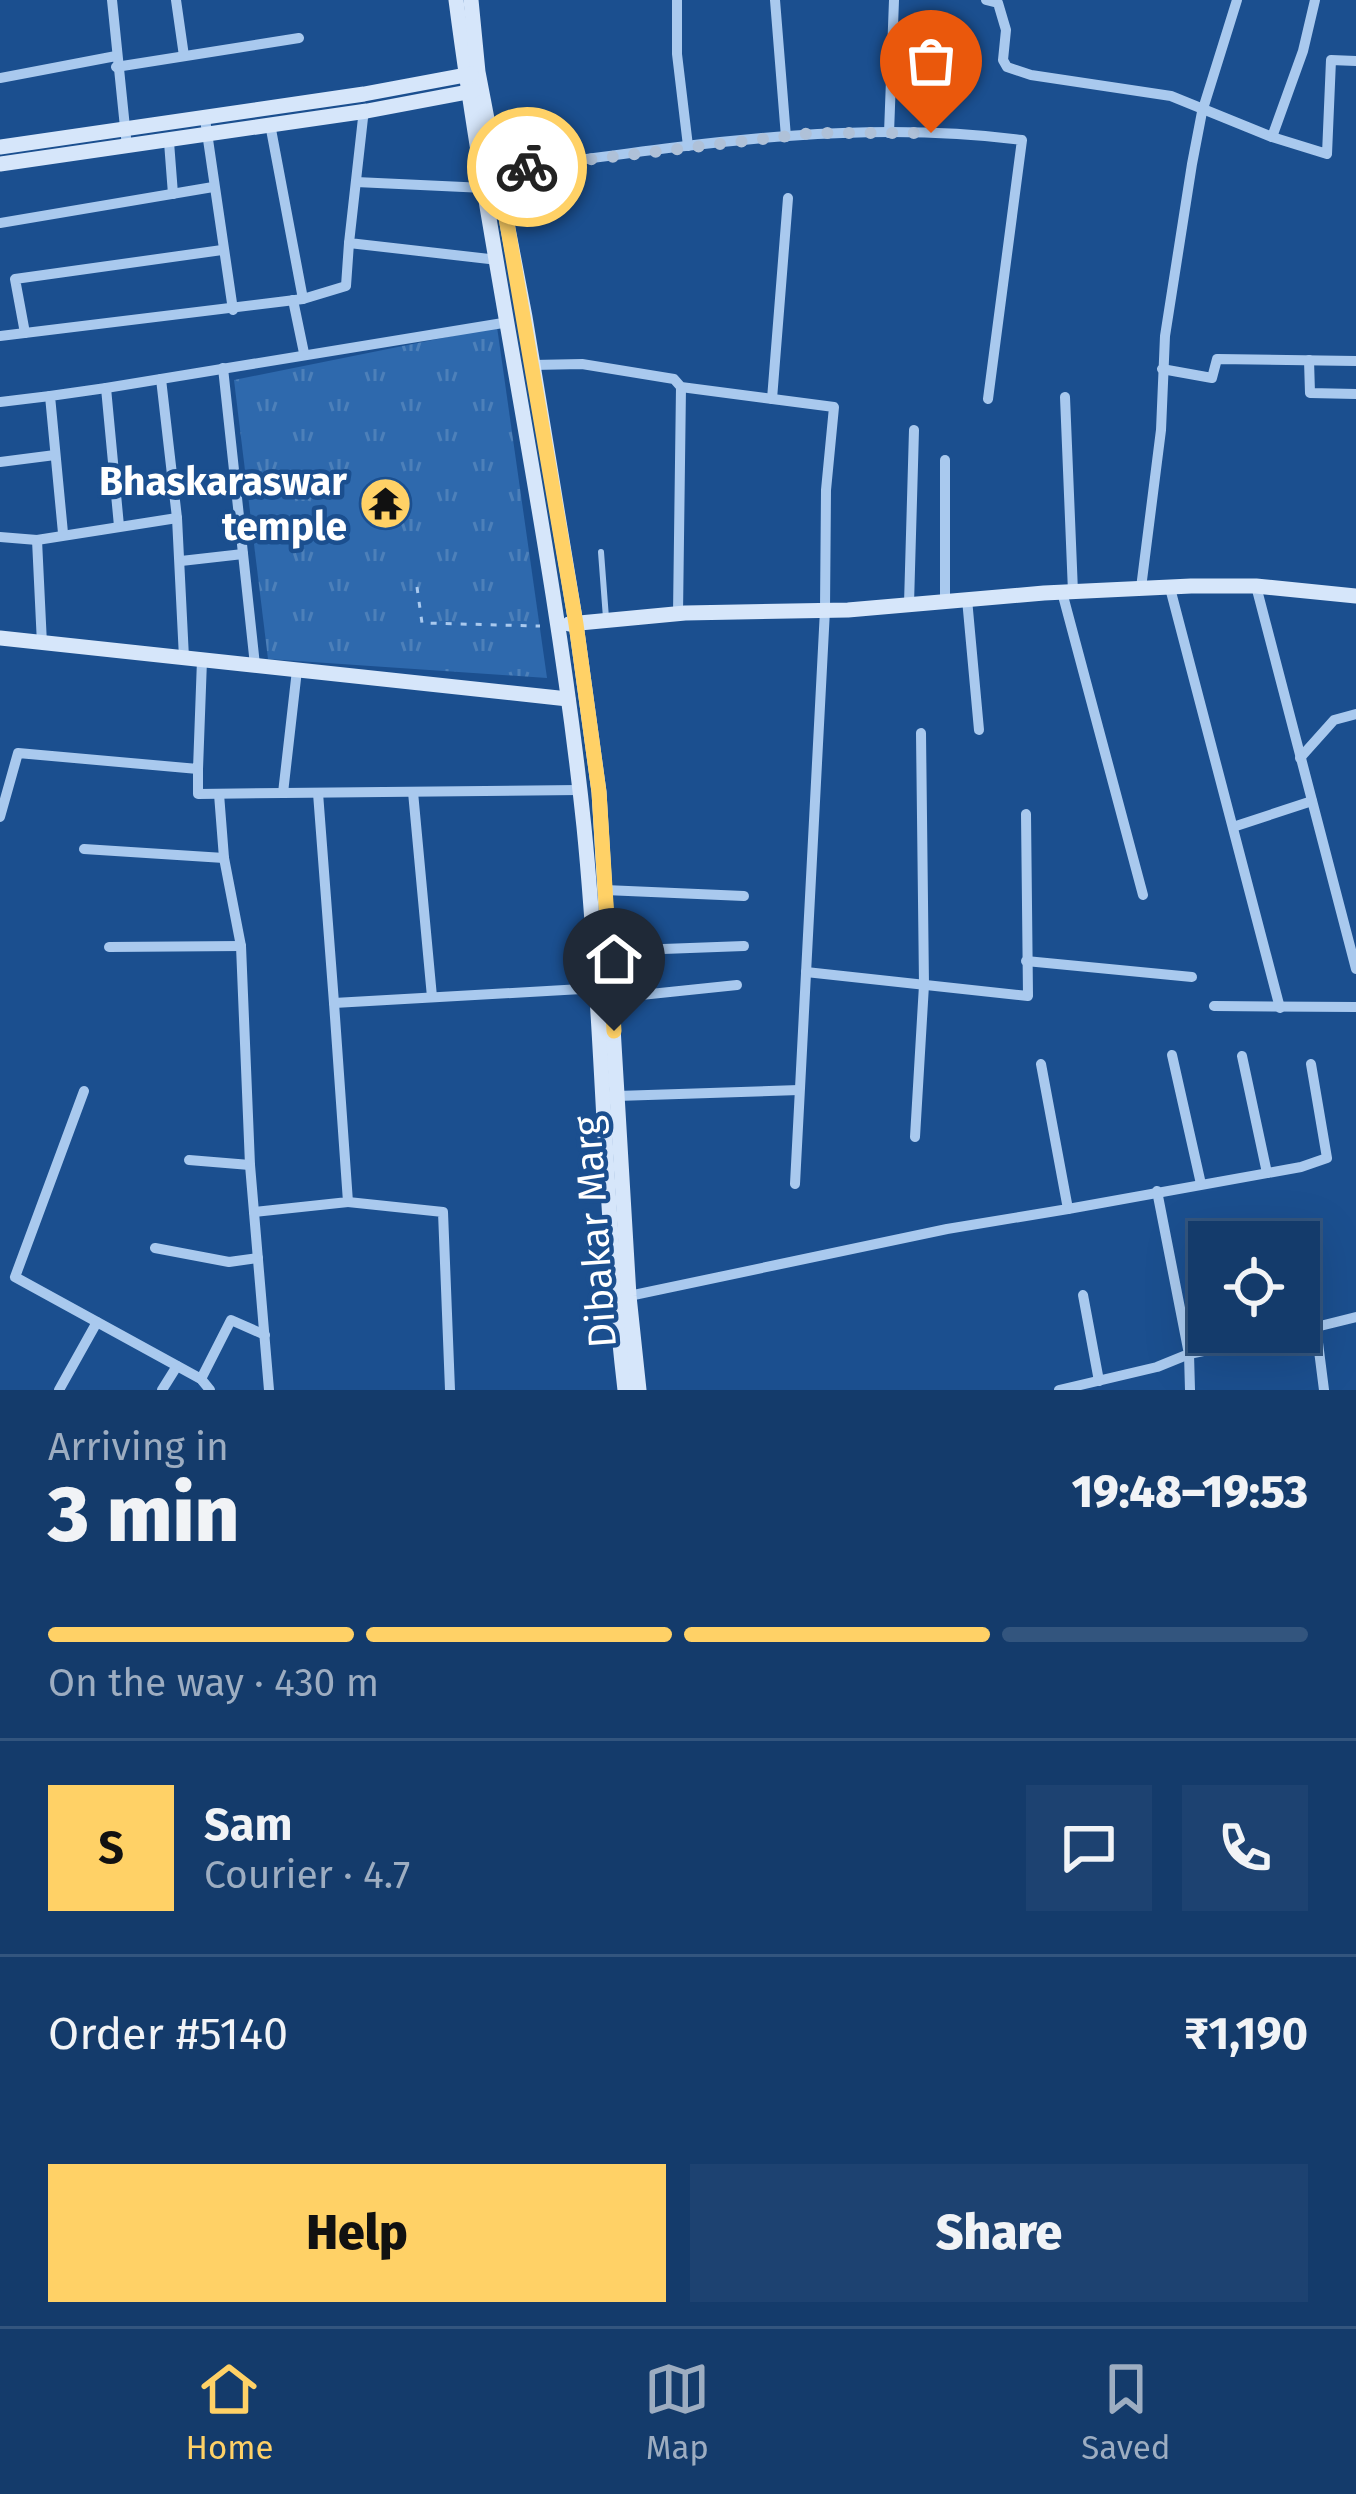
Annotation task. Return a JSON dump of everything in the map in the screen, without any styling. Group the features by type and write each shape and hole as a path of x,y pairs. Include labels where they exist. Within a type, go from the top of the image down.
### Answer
{"main road":[{"name":"Dibakar Marg","path":"455,0 498,171 533,364 567,624 568,699 617,1096 639,1390"},
{"name":"Dibakar Marg","path":"471,0 473,82 485,188 599,792 625,1390"},
{"path":"0,147 124,128 206,127 473,82"},
{"path":"0,164 169,142 206,127"},
{"path":"567,624 1141,588 1256,586 1356,596"},
{"path":"0,638 568,699"}],"street":[{"path":"112,0 127,147"},
{"path":"176,0 184,56"},
{"path":"677,0 677,55 688,146"},
{"path":"775,0 786,137"},
{"path":"889,133 894,0"},
{"path":"986,0 998,3 1006,30 1003,60 1007,67 1031,75 1171,96 1202,112 1328,154 1331,60 1356,61"},
{"path":"1141,588 1161,430 1162,369 1202,112 1238,0"},
{"path":"1272,137 1303,51 1315,0"},
{"path":"0,78 299,38"},
{"path":"0,336 233,310 298,300 346,286 364,103"},
{"path":"268,116 304,353"},
{"path":"206,127 233,310"},
{"path":"498,171 813,133 972,134 1022,140 988,400"},
{"path":"169,142 173,194"},
{"path":"356,182 485,188"},
{"path":"0,223 213,187"},
{"path":"772,399 788,198"},
{"path":"349,243 498,260"},
{"path":"25,333 15,279 222,250"},
{"path":"0,402 509,322"},
{"path":"1162,369 1212,378 1217,359 1356,361"},
{"path":"1309,360 1310,393 1356,394"},
{"path":"533,364 582,364 674,379 681,386 834,407 826,490 825,610 796,1184"},
{"path":"224,368 256,665"},
{"path":"161,379 181,561 184,658"},
{"path":"678,614 681,386"},
{"path":"106,388 118,526"},
{"path":"50,396 63,533"},
{"path":"1065,397 1068,592 1143,895"},
{"path":"909,604 914,430"},
{"path":"0,462 56,455"},
{"path":"945,460 945,601"},
{"path":"0,537 37,540 177,518"},
{"path":"37,540 42,644"},
{"path":"181,561 243,554"},
{"path":"1256,586 1356,969"},
{"path":"1170,588 1280,1008"},
{"path":"967,599 979,730"},
{"path":"202,660 198,794 579,790"},
{"path":"283,793 297,670"},
{"path":"1300,758 1334,720 1356,714"},
{"path":"915,1137 924,985 921,733"},
{"path":"0,750 197,769"},
{"path":"0,817 18,753"},
{"path":"412,792 432,997"},
{"path":"318,793 348,1202"},
{"path":"219,794 224,858 242,946 250,1165 269,1390"},
{"path":"1233,827 1312,801"},
{"path":"806,971 1028,996 1026,814"},
{"path":"84,849 224,858"},
{"path":"605,890 744,896"},
{"path":"109,946 242,946"},
{"path":"609,951 744,946"},
{"path":"1026,961 1192,977"},
{"path":"334,1003 737,986"},
{"path":"1214,1006 1356,1006"},
{"path":"1172,1055 1201,1184"},
{"path":"1242,1056 1267,1173"},
{"path":"1041,1064 1068,1209"},
{"path":"629,1296 947,1229 1327,1159 1311,1064"},
{"path":"617,1096 799,1090"},
{"path":"84,1091 15,1277 201,1379 210,1390"},
{"path":"189,1160 250,1165"},
{"path":"1157,1191 1189,1354 1190,1390"},
{"path":"254,1212 348,1202 443,1212 451,1390"},
{"path":"154,1248 229,1262 258,1258"},
{"path":"1083,1295 1099,1381"},
{"path":"1320,1327 1356,1318"},
{"path":"201,1379 231,1320 265,1335"},
{"path":"59,1390 97,1322"},
{"path":"1059,1390 1157,1367 1194,1353"},
{"path":"1319,1353 1324,1390"},
{"path":"162,1390 177,1366"}],"lane":[{"path":"601,552 607,621"}],"path":[{"path":"417,587 422,623 567,624"}],"green space":[{"name":"Bhaskaraswar temple","path":"497,327 547,678 268,659 234,380"}],"way so far":[{"path":"527,167 813,133 931,133"}],"place":[{"name":"Bhaskaraswar temple","path":"386,503"}],"route":[{"path":"527,167 498,171 500,191 576,624 599,792 614,1031"}]}
